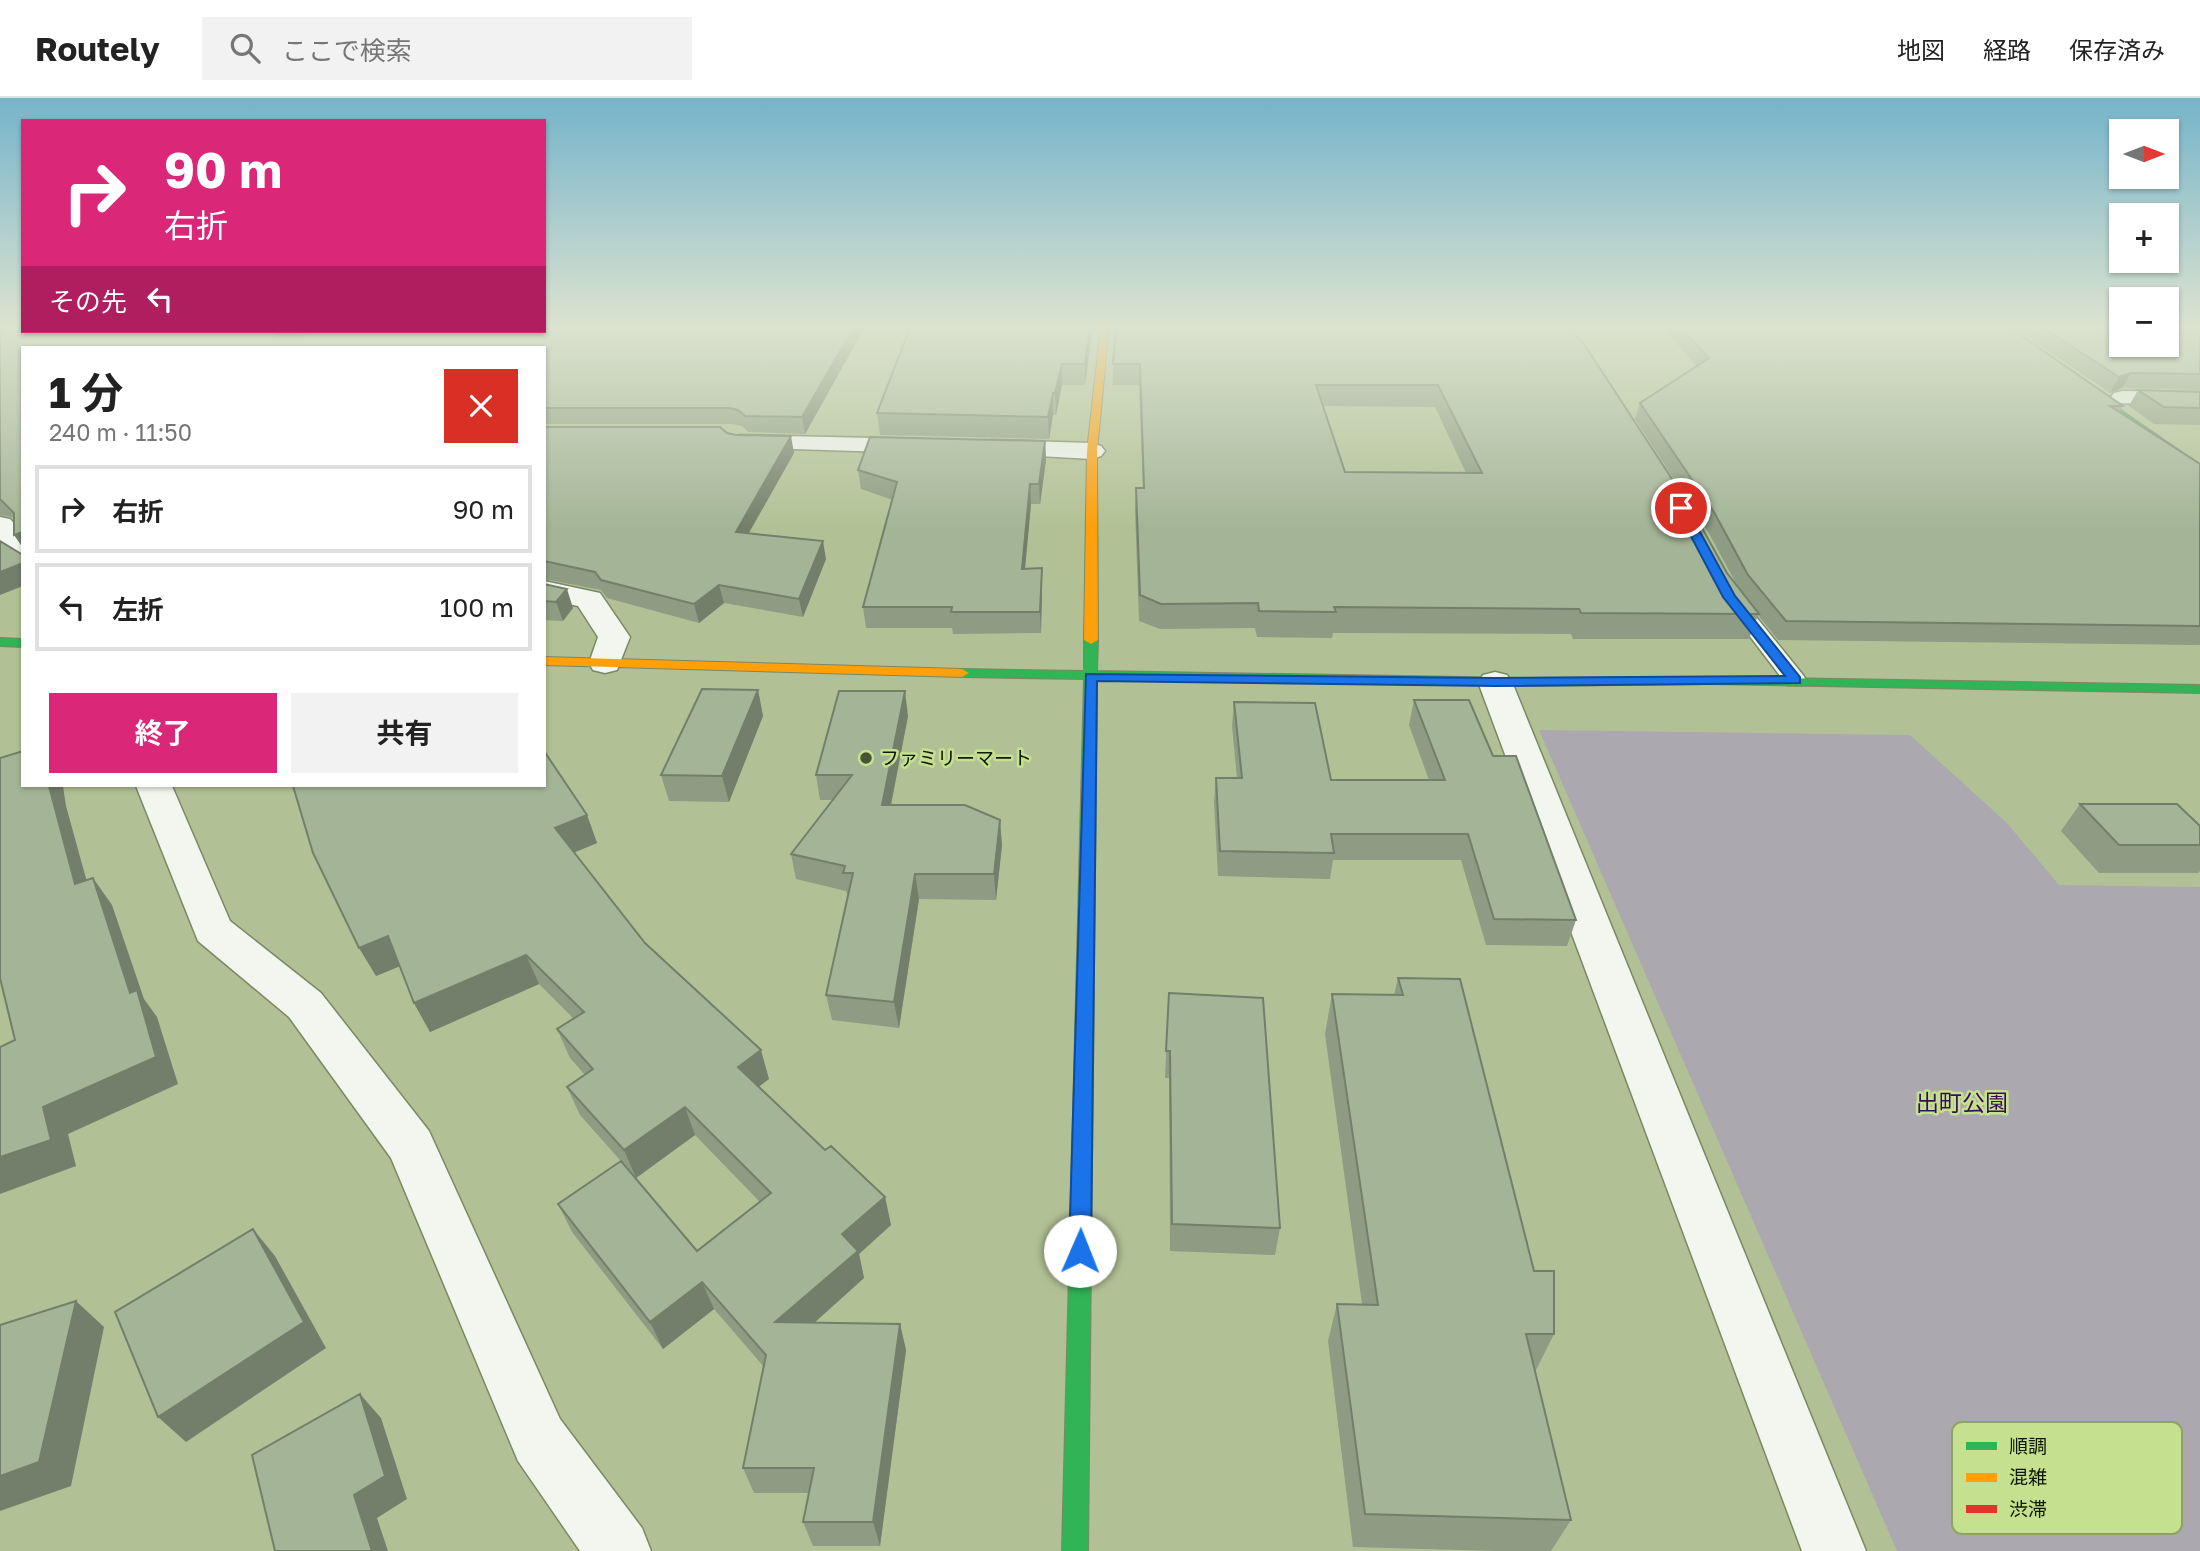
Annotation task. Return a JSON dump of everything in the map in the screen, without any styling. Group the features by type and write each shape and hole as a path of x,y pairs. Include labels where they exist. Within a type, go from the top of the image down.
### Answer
{"street":[{"path":"1075,1551 1091,677 1092,451 1098,393"},
{"path":"2090,393 2200,470"},
{"path":"2115,393 2200,453"},
{"path":"2122,398 2200,399"},
{"path":"719,435 732,434 740,442 943,447"},
{"path":"970,448 1092,451"},
{"path":"0,525 21,549"},
{"path":"546,590 589,599 614,637 605,663"},
{"path":"0,642 21,643"},
{"path":"546,661 1091,677 1495,682 1795,680 2200,689"},
{"path":"1495,682 1834,1551"},
{"path":"154,787 213,930 305,1004 411,1146 539,1440 619,1551"}],"lane":[{"path":"1724,586 1795,680"}],"green space":[{"name":"出町公園","path":"1539,730 1910,735 2007,823 2059,885 2200,887 2200,1551 1897,1551"}],"building":[{"path":"0,393 21,393 21,533 14,535 14,513 0,499"},
{"path":"546,393 816,393 802,417 745,416 738,410 546,408"},
{"path":"885,393 1055,393 1048,417 877,413"},
{"path":"1141,393 1319,393 1345,472 1482,473 1442,393 1616,393 1691,508 1727,573 1759,614 1334,607 1336,612 1259,611 1258,603 1161,604 1140,595 1136,488 1144,488"},
{"path":"1656,393 2104,393 2123,406 2110,406 2200,464 2200,626 1786,621 1748,575 1714,512 1640,403"},
{"path":"2142,393 2200,393 2200,408 2164,407"},
{"path":"546,427 720,427 727,433 736,435 791,436 736,532 823,541 799,599 719,585 694,604 601,580 595,572 546,561"},
{"path":"870,437 1045,441 1039,484 1030,484 1022,569 1042,568 1040,612 951,612 952,607 863,607 897,482 858,470"},
{"path":"0,541 21,554 21,564 0,572"},
{"path":"546,584 567,589 556,602 546,601"},
{"path":"702,689 758,690 722,776 661,775"},
{"path":"839,691 905,691 882,805 965,805 1000,820 994,874 915,874 894,1002 826,995 853,873 843,873 845,866 791,854 852,775 816,775"},
{"path":"1414,700 1469,700 1493,756 1516,756 1576,920 1494,919 1468,834 1331,834 1334,853 1220,851 1216,778 1242,778 1234,702 1315,703 1331,780 1445,780"},
{"path":"21,752 21,787 49,787 75,884 93,878 130,993 137,990 156,1057 43,1107 51,1140 0,1157 0,1047 15,1040 0,978 0,758"},
{"path":"546,754 587,815 555,828 645,943 761,1050 738,1067 825,1150 831,1146 885,1197 842,1234 858,1251 775,1322 900,1324 873,1522 803,1522 814,1468 743,1468 766,1355 702,1282 650,1322 558,1204 621,1161 697,1251 771,1193 685,1107 624,1150 567,1087 593,1069 557,1029 584,1012 526,955 414,1003 388,936 359,948 313,853 293,787 546,787"},
{"path":"2080,804 2177,804 2200,826 2200,845 2119,845"},
{"path":"1398,978 1460,979 1534,1271 1554,1271 1554,1334 1526,1334 1571,1520 1365,1514 1337,1304 1378,1305 1332,994 1403,995"},
{"path":"1169,993 1263,998 1280,1228 1172,1224 1170,1051 1166,1051"},
{"path":"253,1229 304,1322 158,1417 115,1312"},
{"path":"76,1301 39,1462 0,1476 0,1325"},
{"path":"360,1394 385,1476 354,1495 372,1551 275,1551 252,1455"}],"traffic: fast":[{"path":"2090,393 2200,470"},
{"path":"1075,1551 1091,640"},
{"path":"0,642 21,643"},
{"path":"962,673 1521,682"},
{"path":"1713,681 2200,689"}],"traffic: slow":[{"path":"1091,640 1092,451 1098,393"},
{"path":"546,661 962,673"}],"traffic: jam":[{"path":"1521,682 1713,681"}],"place":[{"name":"ファミリーマート","path":"866,758"}],"route":[{"path":"1080,1251 1091,677 1495,682 1795,680 1730,597 1681,508"}]}
